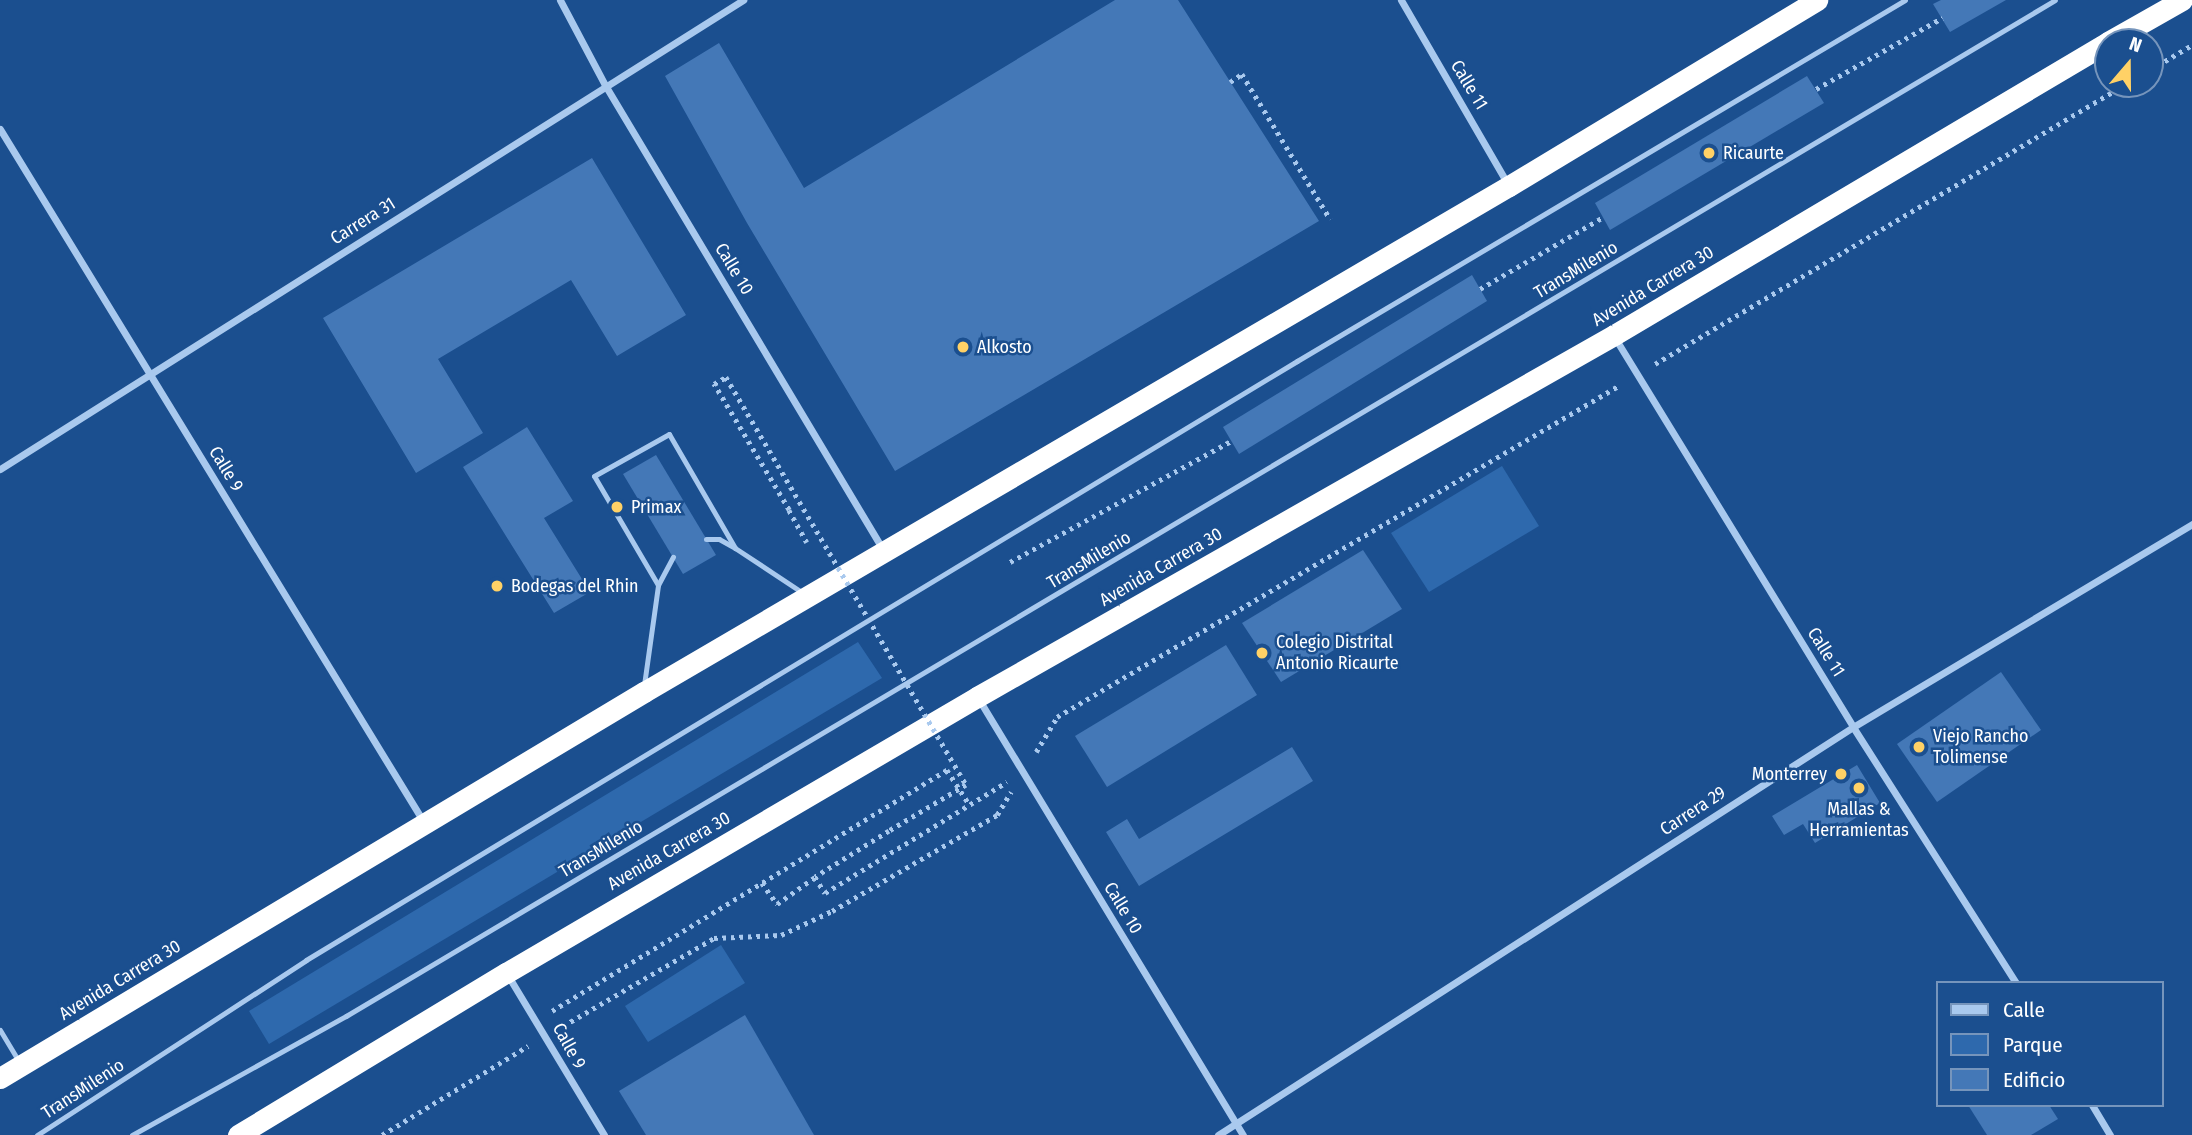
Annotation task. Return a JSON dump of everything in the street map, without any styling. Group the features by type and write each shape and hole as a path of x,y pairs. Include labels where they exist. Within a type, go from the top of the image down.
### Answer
{"highway":[{"name":"Avenida Carrera 30","path":"0,1078 644,692 1510,186 1817,0"},
{"name":"Avenida Carrera 30","path":"2133,28 2182,0"},
{"name":"Avenida Carrera 30","path":"238,1135 506,973 977,697 1614,335 2094,50"}],"street":[{"name":"Calle 10","path":"560,0 605,85 885,553"},
{"name":"Carrera 31","path":"0,469 743,0"},
{"name":"Calle 11","path":"1401,0 1510,186"},
{"name":"Calle 9","path":"0,129 425,825"},
{"name":"Calle 11","path":"1614,335 1853,727 2014,981"},
{"name":"Carrera 29","path":"1218,1135 1853,727 2192,524"},
{"name":"Calle 10","path":"977,697 1243,1135"},
{"name":"Calle 9","path":"506,973 537,1020 604,1135"},
{"path":"2093,1107 2110,1135"}],"lane":[{"name":"TransMilenio","path":"37,1135 306,960 1297,360 1905,0"},
{"name":"TransMilenio","path":"132,1135 346,1016 2055,0"},
{"path":"658,585 594,476 669,434 735,548"},
{"path":"706,539 719,539 735,548 808,597"},
{"path":"644,692 658,585 673,557"},
{"path":"0,1030 21,1065"}],"path":[{"path":"1816,89 1941,18"},
{"path":"2164,62 2192,45"},
{"path":"1230,82 1242,74 1330,219"},
{"path":"382,1135 546,1035 714,938 781,935 832,911 997,816 1057,717 2102,98"},
{"path":"1480,289 1603,217"},
{"path":"762,883 777,904 815,877 966,786 726,377 714,384 807,542"},
{"path":"998,568 1231,441"},
{"path":"877,634 889,627"},
{"path":"537,1020 947,770 967,805"},
{"path":"815,877 825,893 1023,773"}],"green space":[{"path":"1502,466 1539,526 1429,592 1391,533"},
{"path":"858,642 882,678 269,1044 249,1011"},
{"path":"721,945 745,983 648,1042 625,1006"}],"building":[{"name":"Alkosto","path":"1115,0 1178,0 1319,221 895,471 747,223 665,76 719,43 804,188"},
{"path":"1941,0 2006,0 1950,32 1933,4"},
{"path":"1807,76 1824,103 1610,230 1595,203"},
{"path":"592,158 686,315 617,356 571,280 438,359 483,433 416,473 323,318"},
{"path":"1472,275 1487,301 1239,454 1223,427"},
{"path":"527,427 573,501 544,518 590,592 554,613 463,467"},
{"path":"656,455 716,555 683,574 623,474"},
{"path":"1363,550 1402,609 1281,682 1242,623"},
{"path":"1226,645 1257,695 1107,787 1075,736"},
{"path":"2001,672 2041,730 1937,802 1897,744"},
{"path":"1292,747 1313,781 1139,886 1106,832 1127,819 1139,839"},
{"path":"1857,765 1880,803 1815,843 1803,824 1784,835 1772,816"},
{"path":"745,1015 814,1135 646,1135 619,1091"},
{"path":"1969,1107 2050,1107 2058,1119 2031,1135 1987,1135"}],"place":[{"name":"Ricaurte","path":"1709,153"},
{"name":"Alkosto","path":"963,347"},
{"name":"Primax","path":"617,507"},
{"name":"Bodegas del Rhin","path":"497,586"},
{"name":"Colegio Distrital Antonio Ricaurte","path":"1262,653"},
{"name":"Viejo Rancho Tolimense","path":"1919,747"},
{"name":"Monterrey","path":"1841,774"},
{"name":"Mallas & Herramientas","path":"1859,788"}]}
